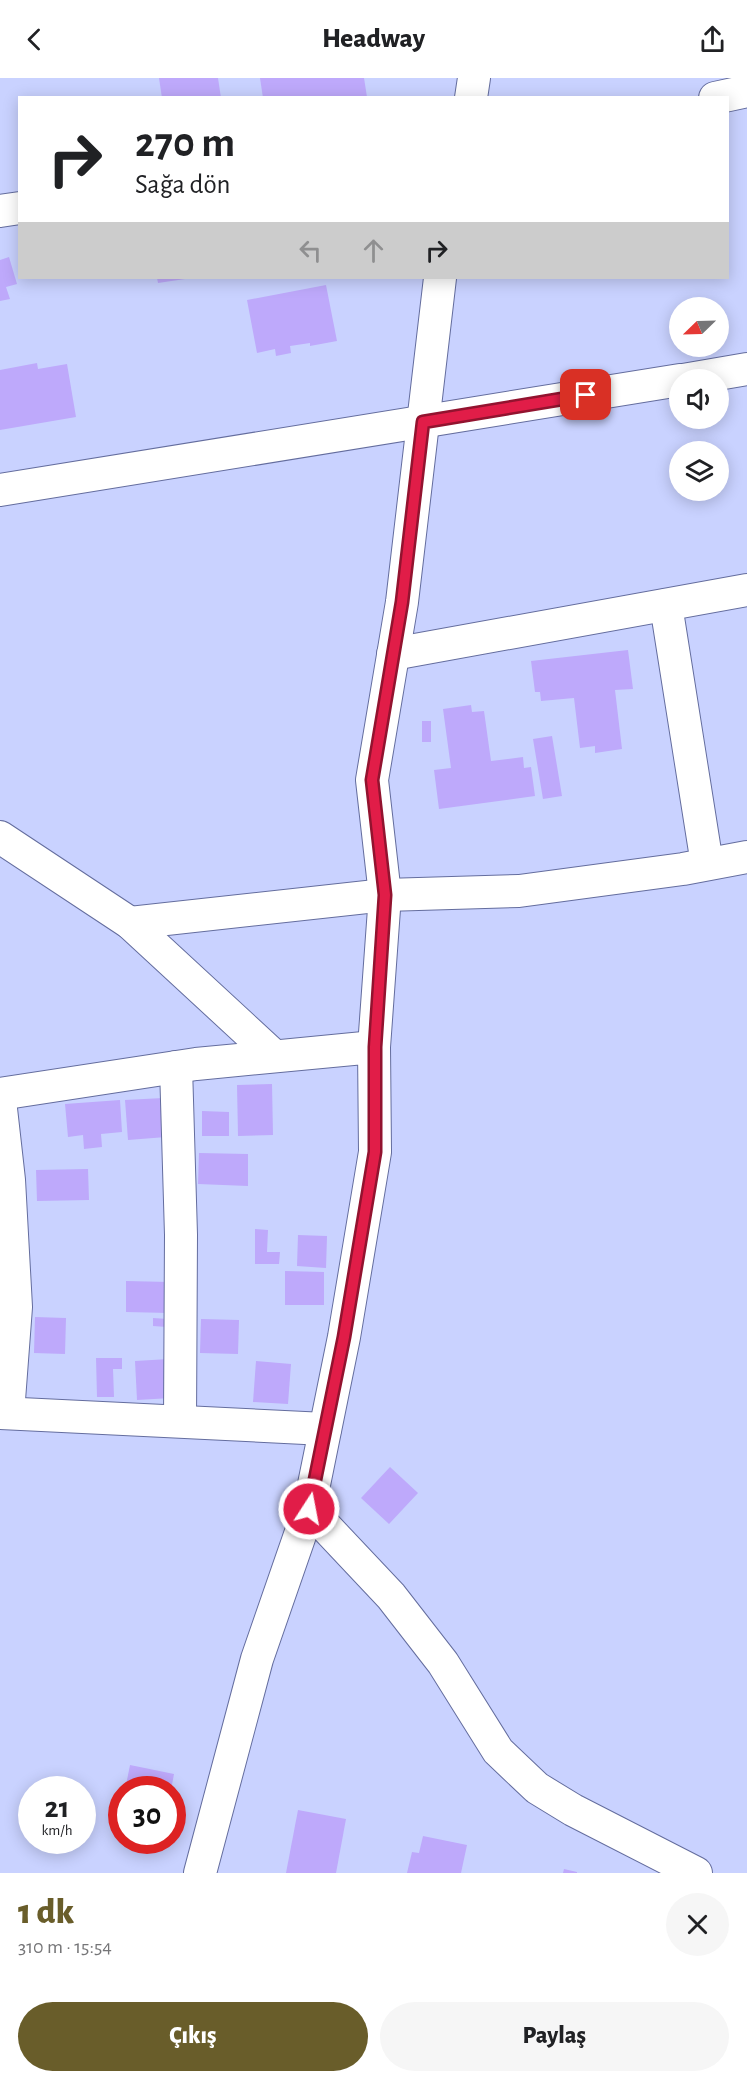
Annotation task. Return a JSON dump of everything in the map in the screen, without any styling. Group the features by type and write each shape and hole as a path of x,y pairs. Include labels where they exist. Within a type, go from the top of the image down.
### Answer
{"street":[{"path":"471,96 474,78"},
{"path":"724,96 747,91"},
{"path":"0,211 18,208"},
{"path":"200,1873 257,1659 309,1509 344,1337 375,1152 375,1047 385,895 372,780 402,602 440,279"},
{"path":"729,372 747,369"},
{"path":"0,490 669,382"},
{"path":"393,654 747,591"},
{"path":"666,605 707,864"},
{"path":"0,837 130,923 274,1056"},
{"path":"130,923 385,895 519,891 747,857"},
{"path":"0,1094 176,1067 375,1047"},
{"path":"176,1067 181,1235 180,1421"},
{"path":"0,1100 9,1180 16,1307 4,1413 325,1429"},
{"path":"309,1509 398,1605 443,1663 498,1751 537,1788 573,1810 696,1873"}],"building":[{"path":"159,78 218,78 221,96 162,96"},
{"path":"260,78 364,78 367,96 263,96"},
{"path":"9,257 17,284 6,287 10,299 0,301 0,260"},
{"path":"157,279 185,279 158,283"},
{"path":"326,285 337,341 310,346 310,343 290,346 291,353 276,356 275,349 257,353 247,300"},
{"path":"37,363 38,369 67,364 76,417 0,430 0,370"},
{"path":"628,650 633,689 615,690 622,749 595,753 595,746 580,748 574,698 541,701 540,692 535,692 531,661"},
{"path":"471,705 472,712 484,711 491,761 523,757 524,768 531,767 535,796 439,809 434,770 451,768 443,709"},
{"path":"422,721 431,721 431,742 422,742"},
{"path":"552,736 562,796 543,799 533,739"},
{"path":"272,1084 273,1135 238,1136 237,1085"},
{"path":"163,1098 166,1137 128,1140 125,1100"},
{"path":"120,1100 122,1132 101,1134 102,1147 84,1149 83,1135 68,1137 65,1104"},
{"path":"202,1111 229,1112 229,1136 202,1136"},
{"path":"199,1153 248,1154 248,1186 198,1184"},
{"path":"88,1169 89,1200 37,1201 36,1170"},
{"path":"255,1229 268,1230 267,1252 280,1252 279,1264 255,1264"},
{"path":"298,1235 327,1236 326,1268 297,1266"},
{"path":"285,1271 324,1272 324,1305 285,1305"},
{"path":"126,1281 169,1282 169,1313 126,1312"},
{"path":"35,1317 66,1318 65,1354 34,1353"},
{"path":"153,1318 168,1319 167,1327 153,1326"},
{"path":"201,1319 239,1320 238,1354 200,1353"},
{"path":"96,1358 122,1358 122,1369 113,1369 114,1397 97,1397"},
{"path":"169,1359 171,1398 137,1400 135,1361"},
{"path":"256,1361 291,1364 288,1404 253,1402"},
{"path":"390,1467 418,1493 389,1524 361,1498"},
{"path":"130,1765 174,1774 174,1776 128,1776"},
{"path":"298,1810 346,1819 336,1873 286,1873"},
{"path":"423,1836 467,1845 461,1873 407,1873 412,1852 419,1853"},
{"path":"564,1869 577,1872 577,1873 563,1873"}],"route":[{"path":"309,1509 344,1337 375,1152 375,1047 385,895 372,780 402,602 423,422 586,395"}]}
